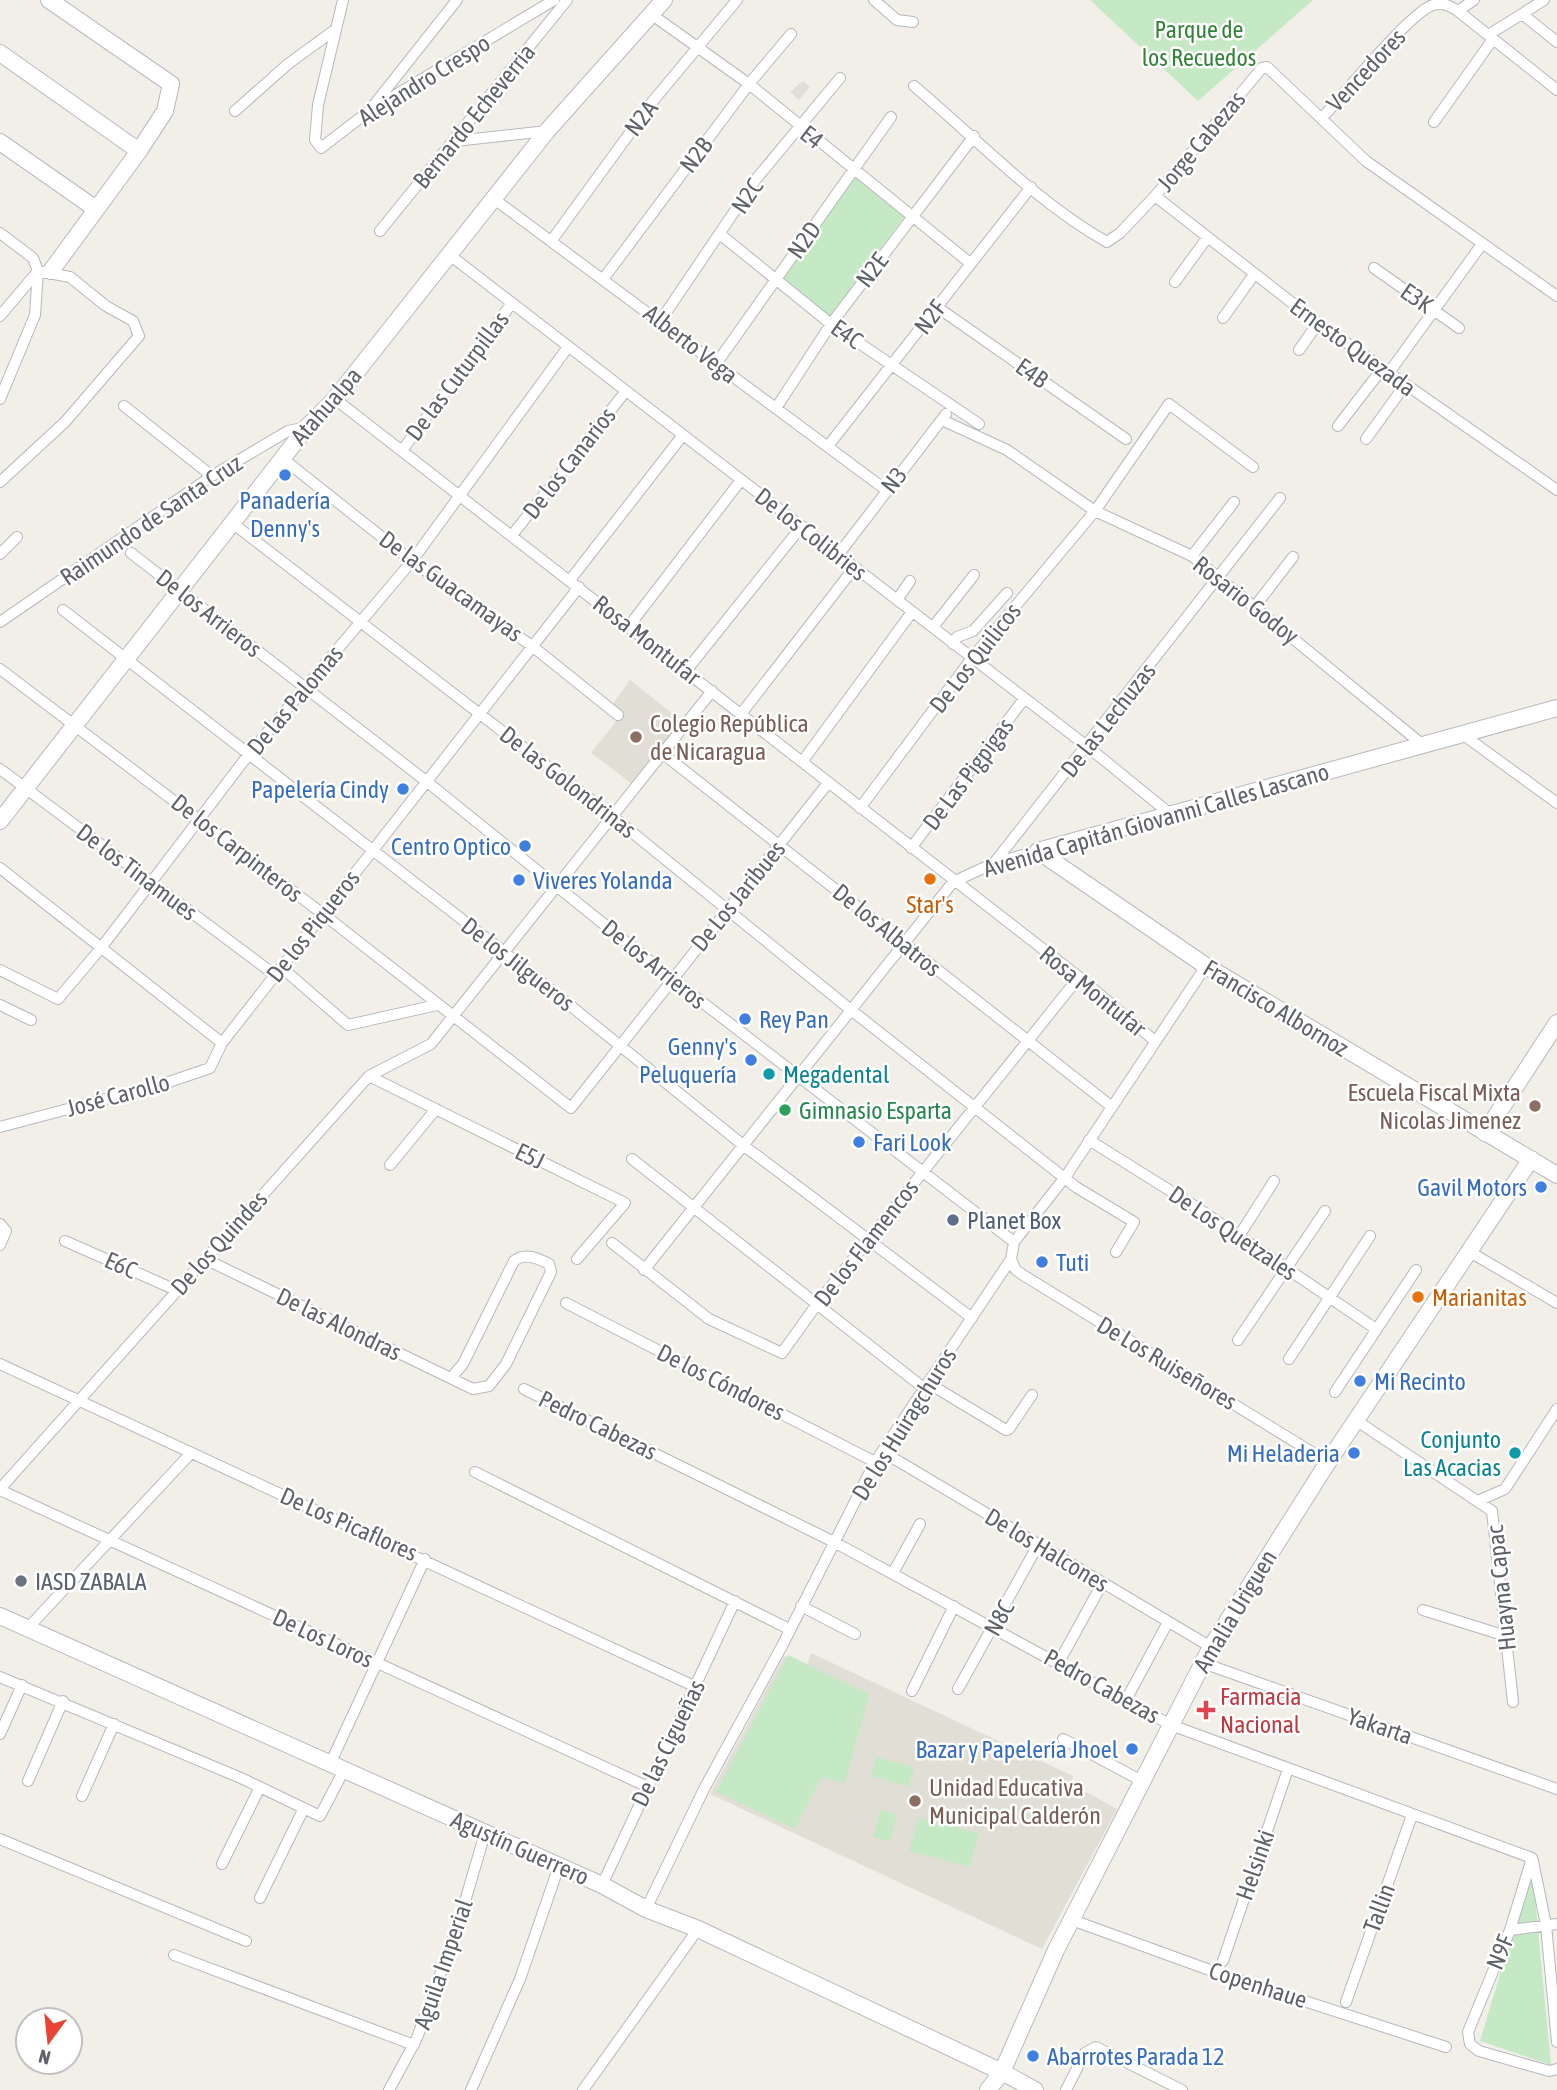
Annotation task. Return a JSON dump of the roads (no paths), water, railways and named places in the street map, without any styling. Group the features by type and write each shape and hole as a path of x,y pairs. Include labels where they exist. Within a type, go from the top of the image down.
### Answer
{"street":[{"path":"2,313 45,271 139,151 165,111 171,85 49,0"},
{"name":"Alejandro Crespo","path":"344,0 318,105 315,144 321,148 326,147 369,111 554,0"},
{"path":"369,111 457,0"},
{"name":"Bernardo Echeverria","path":"380,230 567,0"},
{"name":"Atahualpa","path":"0,821 307,427 335,399 451,256 547,131 664,0"},
{"name":"N2A","path":"552,240 653,101 737,0"},
{"path":"874,0 897,20 913,22"},
{"path":"1474,0 1458,12 1557,90"},
{"path":"1434,122 1490,37 1544,0"},
{"name":"Vencedores","path":"1322,118 1423,10 1433,5 1447,4 1458,12"},
{"name":"E4","path":"651,14 749,84 970,262"},
{"path":"1522,14 1557,42"},
{"path":"235,111 288,64 336,29"},
{"name":"N2B","path":"604,278 749,84 791,34"},
{"path":"2,60 139,151"},
{"name":"Jorge Cabezas","path":"914,86 1031,187 1086,230 1107,242 1120,233 1155,196 1262,68 1271,69 1366,161 1557,296"},
{"name":"N2C","path":"661,320 721,235 757,178 840,78"},
{"name":"N2D","path":"716,364 891,117"},
{"path":"455,141 547,131"},
{"name":"N2E","path":"776,408 831,324 974,136"},
{"path":"0,142 96,209"},
{"name":"N2F","path":"828,446 1031,187"},
{"name":"Ernesto Quezada","path":"1155,196 1254,276 1318,323 1557,490"},
{"name":"Alberto Vega","path":"494,199 661,320 886,490"},
{"path":"0,233 33,258 45,271 70,277 106,306 133,321 139,336 65,422 0,482"},
{"name":"E4C","path":"721,235 831,324 979,424"},
{"path":"1175,282 1207,238"},
{"path":"1338,426 1385,372 1482,244"},
{"name":"De los Colibries","path":"451,256 1088,747 1169,813"},
{"name":"E3K","path":"1374,268 1459,328"},
{"path":"0,399 35,315 45,271"},
{"path":"1223,318 1254,276"},
{"name":"De las Cuturpillas","path":"403,449 512,303"},
{"name":"E4B","path":"937,307 1126,439"},
{"path":"1299,350 1318,323"},
{"name":"De las Palomas","path":"0,970 58,999 101,948 249,754 412,561 568,347"},
{"path":"1366,439 1405,385"},
{"name":"De los Canarios","path":"513,534 626,391"},
{"name":"Rosa Montufar","path":"335,399 513,534 953,882 1079,977 1155,1041"},
{"name":"De Los Quilicos","path":"860,808 972,658 1095,511 1169,404 1253,467"},
{"path":"124,406 212,476"},
{"name":"N3","path":"838,555 952,407"},
{"name":"Rosario Godoy","path":"942,420 1007,450 1095,511 1192,556 1256,605 1423,745"},
{"name":"Raimundo de Santa Cruz","path":"0,622 212,476 288,431 307,427"},
{"name":"De los Piqueros","path":"222,1044 532,646 683,435"},
{"name":"De las Guacamayas","path":"282,458 412,561 532,646 618,715"},
{"path":"629,626 741,480"},
{"path":"1221,577 1280,498"},
{"path":"1192,556 1234,502"},
{"name":"De las Golondrinas","path":"231,522 612,816 851,1010 1066,1176 1076,1187 1134,1222 1116,1252"},
{"path":"685,670 801,527"},
{"path":"0,554 18,537"},
{"name":"De los Arrieros","path":"131,553 426,781 672,979 1014,1242"},
{"path":"1256,605 1293,557"},
{"path":"741,714 854,568"},
{"path":"933,628 974,575"},
{"name":"De las Lechuzas","path":"993,863 1221,577"},
{"path":"897,600 910,581"},
{"path":"953,643 957,637 973,631 1007,593"},
{"name":"De los Jilgueros","path":"64,610 504,952 743,1144 972,1318"},
{"path":"802,762 912,612"},
{"name":"De los Carpinteros","path":"0,669 200,819 571,1108"},
{"path":"453,1017 712,691"},
{"name":"De Las Pigpigas","path":"911,848 1024,699"},
{"name":"Avenida Capitán Giovanni Calles Lascano","path":"644,1270 953,882 993,863 1557,708"},
{"path":"1462,734 1557,803"},
{"name":"De los Albatros","path":"662,754 1112,1107"},
{"name":"De los Tinamues","path":"0,769 151,883 278,971 348,1025 437,1005"},
{"name":"De Los Jaribues","path":"571,1108 828,783"},
{"name":"Francisco Albornoz","path":"1038,851 1206,966 1557,1175"},
{"path":"0,869 222,1044"},
{"name":"De los Huiragchuros","path":"646,1909 704,1789 879,1457 1011,1259 1014,1242 1066,1176 1206,966"},
{"name":"De los Flamencos","path":"612,1244 709,1319 782,1353 817,1304 1079,977"},
{"path":"0,1005 31,1020"},
{"name":"De los Quindes","path":"0,1489 369,1076 431,1044 453,1017"},
{"path":"1485,1133 1557,1023"},
{"name":"José Carollo","path":"0,1127 202,1072 210,1068 222,1044"},
{"name":"E5J","path":"369,1076 625,1203 577,1259"},
{"path":"390,1165 436,1109"},
{"name":"De Los Quetzales","path":"1089,1140 1239,1236 1376,1329"},
{"path":"632,1158 817,1304 927,1386 1006,1430 1032,1395"},
{"name":"Amalia Uriguen","path":"988,2090 1002,2071 1072,1920 1211,1647 1328,1462 1531,1159"},
{"path":"1239,1236 1274,1181"},
{"path":"1238,1340 1325,1211"},
{"path":"0,1224 6,1231 0,1245"},
{"path":"1289,1359 1370,1236"},
{"name":"E6C","path":"65,1241 176,1290"},
{"path":"1470,1251 1557,1303"},
{"name":"De las Alondras","path":"205,1259 473,1389 489,1386 506,1364 551,1272 547,1263 528,1256 514,1261 463,1364 451,1378"},
{"name":"De Los Ruiseñores","path":"1011,1259 1014,1269 1031,1280 1328,1462"},
{"path":"1335,1392 1416,1270"},
{"name":"De los Cóndores","path":"566,1303 879,1457"},
{"name":"De Los Picaflores","path":"0,1364 696,1687"},
{"name":"Pedro Cabezas","path":"524,1389 834,1542 1171,1725 1532,1858"},
{"path":"1480,1500 1505,1489 1557,1409"},
{"name":"Huayna Capac","path":"1357,1421 1480,1500 1492,1511 1495,1518 1513,1702"},
{"path":"28,1629 191,1453"},
{"name":"De los Halcones","path":"879,1457 1038,1545 1211,1647"},
{"path":"475,1472 789,1629"},
{"name":"De Los Loros","path":"0,1489 646,1786"},
{"path":"893,1573 920,1524"},
{"name":"N8C","path":"958,1689 995,1628 1038,1545"},
{"path":"0,1676 260,1787 320,1816 377,1663 425,1559"},
{"path":"1059,1662 1102,1584"},
{"name":"De las Cigueñas","path":"602,1885 734,1601"},
{"path":"801,1606 855,1634"},
{"path":"912,1690 954,1606"},
{"path":"1423,1611 1506,1636"},
{"name":"Agustín Guerrero","path":"0,1616 602,1885 646,1909 698,1929 1002,2071 1035,2090"},
{"path":"1126,1700 1168,1622"},
{"name":"Yakarta","path":"1203,1663 1557,1789"},
{"path":"0,1734 22,1685"},
{"path":"28,1781 63,1702"},
{"path":"82,1796 114,1724"},
{"path":"1063,1739 1142,1781"},
{"name":"Helsinki","path":"1223,1961 1288,1769"},
{"path":"222,1864 260,1787"},
{"path":"260,1898 303,1808"},
{"name":"Tallin","path":"1346,2002 1412,1815"},
{"name":"Aguila Imperial","path":"389,2090 414,2045 459,1922 485,1833"},
{"path":"0,1839 246,1941"},
{"path":"1532,1858 1551,1925 1557,2042"},
{"name":"N9F","path":"1532,1858 1510,1930 1468,2032 1469,2045 1479,2051 1549,2071 1557,2069"},
{"path":"471,2090 520,1979 559,1866"},
{"name":"Copenhaue","path":"1072,1920 1218,1973 1446,2047"},
{"path":"1510,1930 1551,1925"},
{"path":"583,2090 698,1929"},
{"path":"174,1955 414,2045"},
{"path":"1066,2090 1086,2053 1096,2047 1182,2090"}],"place":[{"name":"Panadería Denny's","path":"285,475"},
{"name":"Colegio República de Nicaragua","path":"636,737"},
{"name":"Papelería Cindy","path":"403,789"},
{"name":"Centro Optico","path":"525,846"},
{"name":"Star's","path":"930,879"},
{"name":"Viveres Yolanda","path":"519,880"},
{"name":"Rey Pan","path":"745,1019"},
{"name":"Genny's Peluquería","path":"751,1060"},
{"name":"Megadental","path":"769,1074"},
{"name":"Escuela Fiscal Mixta Nicolas Jimenez","path":"1535,1106"},
{"name":"Gimnasio Esparta","path":"785,1110"},
{"name":"Fari Look","path":"859,1142"},
{"name":"Gavil Motors","path":"1541,1187"},
{"name":"Planet Box","path":"953,1220"},
{"name":"Tuti","path":"1042,1262"},
{"name":"Marianitas","path":"1418,1297"},
{"name":"Mi Recinto","path":"1360,1381"},
{"name":"Mi Heladeria","path":"1354,1453"},
{"name":"Conjunto Las Acacias","path":"1515,1453"},
{"name":"IASD ZABALA","path":"21,1581"},
{"name":"Farmacia Nacional","path":"1206,1710"},
{"name":"Bazar y Papelería Jhoel","path":"1132,1749"},
{"name":"Unidad Educativa Municipal Calderón","path":"915,1801"},
{"name":"Abarrotes Parada 12","path":"1033,2056"}],"park label":[{"name":"Parque de los Recuedos","path":"1199,43"}]}
